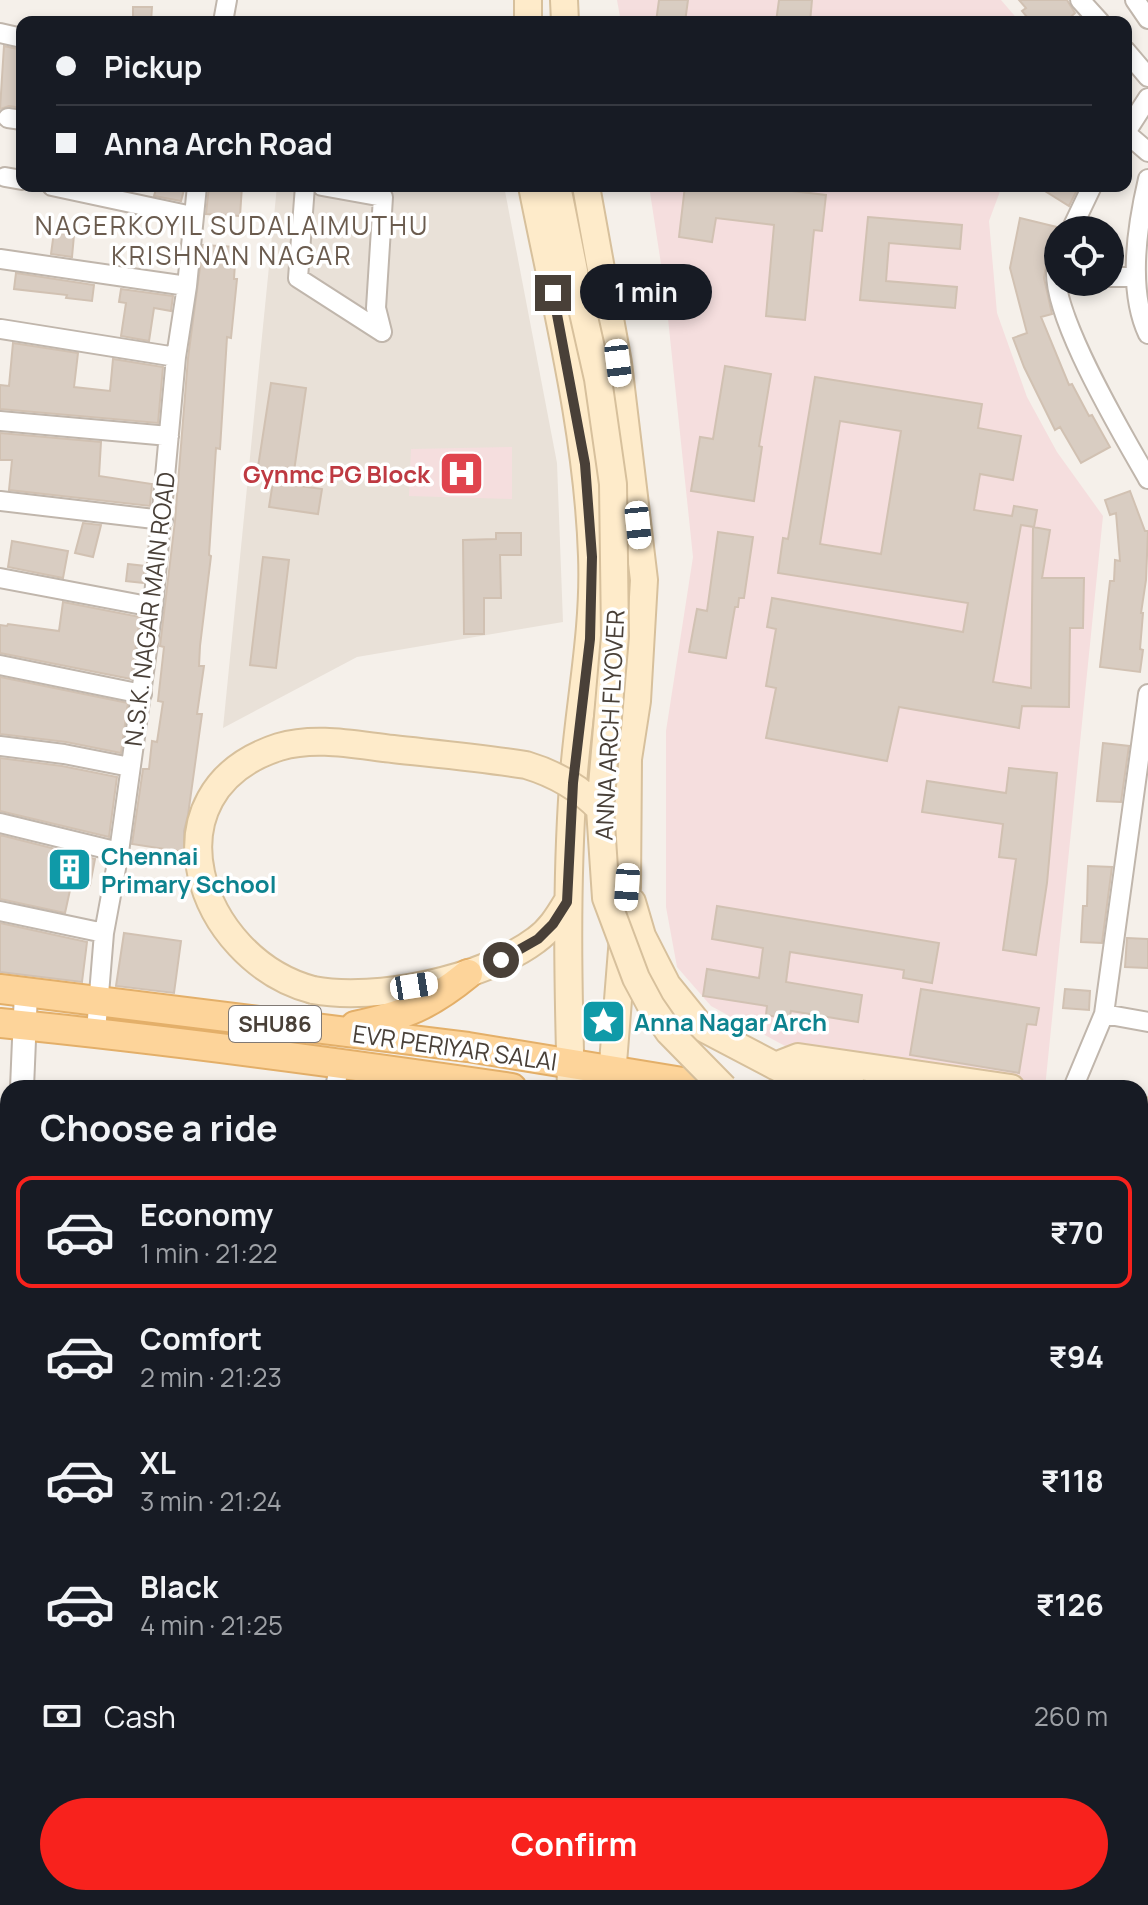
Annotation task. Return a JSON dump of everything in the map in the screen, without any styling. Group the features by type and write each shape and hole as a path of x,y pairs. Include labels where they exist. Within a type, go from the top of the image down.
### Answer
{"main road":[{"path":"533,192 585,464 592,557 590,639 576,753 567,902 571,1075"},
{"name":"ANNA ARCH FLYOVER","path":"558,192 598,379 613,484 615,648 600,809 606,898 636,978 651,1006 669,1032 714,1080"},
{"path":"587,192 618,363 644,580 637,701 628,759 627,887 613,1079"},
{"path":"567,902 553,924 538,939 468,974 358,994 335,994 290,984 253,960 229,935 202,884 197,855 205,813 216,792 231,774 255,757 299,742 332,742 526,765 551,772 583,792 600,809"},
{"path":"576,753 628,759"},
{"path":"571,824 627,825"},
{"path":"627,887 642,936 667,985 701,1027 807,1080"},
{"path":"331,1031 412,1012 444,994 468,974"},
{"name":"EVR PERIYAR SALAI","path":"13,991 331,1031 571,1075 613,1079"},
{"name":"EVR PERIYAR SALAI","path":"13,1025 96,1031 338,1075 404,1080"},
{"path":"775,1066 798,1057 956,1080"}],"street":[{"path":"1080,0 1095,16"},
{"path":"1135,0 1148,19"},
{"path":"1132,123 1148,98"},
{"path":"1132,137 1148,152"},
{"path":"1148,179 1138,223 1136,277 1140,317 1148,334"},
{"path":"80,192 192,216"},
{"name":"N.S.K. NAGAR MAIN ROAD","path":"96,1031 104,933 119,852 153,607 176,357 196,192"},
{"path":"305,192 298,278 382,332 376,308 383,197 355,192"},
{"path":"1078,216 1089,192"},
{"path":"0,259 187,286"},
{"path":"1124,277 1136,277"},
{"path":"1061,296 1063,313 1089,371 1148,479"},
{"path":"1,329 176,357"},
{"path":"0,421 169,436"},
{"path":"0,501 163,520"},
{"path":"0,578 153,607"},
{"path":"0,665 142,694"},
{"path":"1076,1080 1104,1014 1148,694"},
{"path":"0,746 130,767"},
{"path":"0,823 119,852"},
{"path":"0,911 104,933"},
{"path":"13,991 13,1025 21,1080"},
{"path":"1104,1014 1148,1022"}],"shaded area":[{"path":"617,0 1001,0 1015,16 620,16"},
{"path":"276,192 505,192 557,463 563,622 357,657 223,728"},
{"path":"650,192 1000,192 989,221 997,313 1027,397 1057,452 1103,516 1046,1080 995,1080 785,1046 711,1006 677,967 666,907 666,731 693,557 665,290"},
{"name":"Gynmc PG Block","path":"512,447 512,499 409,496 411,449"}],"building":[{"path":"659,0 688,0 686,16 657,16"},
{"path":"779,0 812,0 811,16 777,16"},
{"path":"1019,0 1067,0 1075,13 1072,16 1026,16 1022,11 1026,8"},
{"path":"133,7 152,7 151,16 133,16"},
{"path":"4,46 16,49 16,107 0,109"},
{"path":"155,192 183,192 181,201 154,196"},
{"path":"208,192 242,192 240,216 206,214"},
{"path":"684,192 800,192 826,195 822,231 814,230 805,320 766,316 774,225 716,218 712,242 679,237"},
{"path":"1047,192 1076,192 1069,206"},
{"path":"868,217 962,225 960,249 889,243 886,281 957,287 955,308 860,300"},
{"path":"1020,218 1044,224 1044,296 1048,296 1052,314 1041,317 1069,385 1072,384 1110,447 1081,463 1060,427 1055,430 1013,338 1027,333 1010,268"},
{"path":"54,232 74,235 72,257 51,254"},
{"path":"203,245 236,247 234,279 237,279 231,338 227,337 220,449 216,448 211,556 200,646 199,666 204,666 197,714 202,714 184,831 184,852 132,844 143,769 149,769 152,741 157,742 163,702 158,701 164,647 160,646 175,521 188,358"},
{"path":"16,273 94,285 92,301 14,289"},
{"path":"121,289 173,296 171,311 154,308 149,341 121,336 126,303 119,302"},
{"path":"13,343 78,353 74,387 110,391 113,359 163,367 158,423 0,409 0,385 9,386"},
{"path":"725,366 771,374 754,501 691,491 700,437 713,439"},
{"path":"815,377 982,404 978,428 1021,436 1013,480 980,474 974,510 1012,516 1014,506 1037,510 1034,527 1021,525 993,682 1031,688 1033,527 1050,530 1042,578 1084,578 1083,628 1070,628 1069,707 1022,706 1019,728 899,707 887,761 766,738 776,688 766,686 776,629 767,627 772,598 963,632 968,603 778,573 783,538 788,539","holes":["840,421 901,431 881,554 820,544"]},
{"path":"271,383 306,388 292,485 322,489 318,514 269,507 273,482 256,480"},
{"path":"0,433 101,442 99,476 152,484 150,506 9,490 12,460 0,460"},
{"path":"1130,491 1145,531 1148,531 1140,672 1100,667 1110,581 1114,581 1115,560 1120,561 1116,513 1110,515 1105,500"},
{"path":"83,523 101,525 93,557 75,553"},
{"path":"718,532 753,537 744,598 739,598 738,607 735,607 726,658 689,652 697,609 707,611"},
{"path":"496,533 521,533 521,555 500,555 501,598 484,598 484,634 464,634 463,540 496,539"},
{"path":"12,541 68,551 63,578 8,567"},
{"path":"263,557 289,560 276,668 250,665"},
{"path":"128,564 145,566 143,583 126,581"},
{"path":"63,602 140,617 131,679 0,653 0,625 59,631"},
{"path":"0,677 128,703 121,753 0,734"},
{"path":"1103,743 1129,746 1121,802 1097,801"},
{"path":"0,758 117,777 109,837 0,811"},
{"path":"1009,768 1057,773 1047,883 1036,955 1003,950 1016,859 999,857 1003,824 922,812 927,781 1006,793"},
{"path":"0,835 95,859 90,885 72,881 65,913 0,899"},
{"path":"1088,866 1112,867 1102,943 1081,942 1083,906 1087,906"},
{"path":"717,906 939,943 932,983 903,978 904,970 790,952 786,982 862,995 858,1022 791,1011 789,1019 766,1015 767,1006 703,996 707,969 759,978 763,948 712,939"},
{"path":"0,923 87,942 82,982 0,972"},
{"path":"124,933 181,941 174,993 116,986"},
{"path":"1127,938 1148,939 1148,968 1125,967"},
{"path":"921,989 1039,1008 1036,1025 1027,1024 1019,1073 910,1055"},
{"path":"1065,989 1090,991 1089,1010 1063,1008"}],"place":[{"name":"Gynmc PG Block","path":"461,473"},
{"name":"Chennai Primary School","path":"70,869"},
{"name":"Anna Nagar Arch","path":"603,1021"}],"district":[{"name":"NAGERKOYIL SUDALAIMUTHU KRISHNAN NAGAR","path":"232,240"}],"route":[{"path":"501,960 538,939 553,924 567,902 573,783 590,639 592,557 585,464 553,293"}]}
